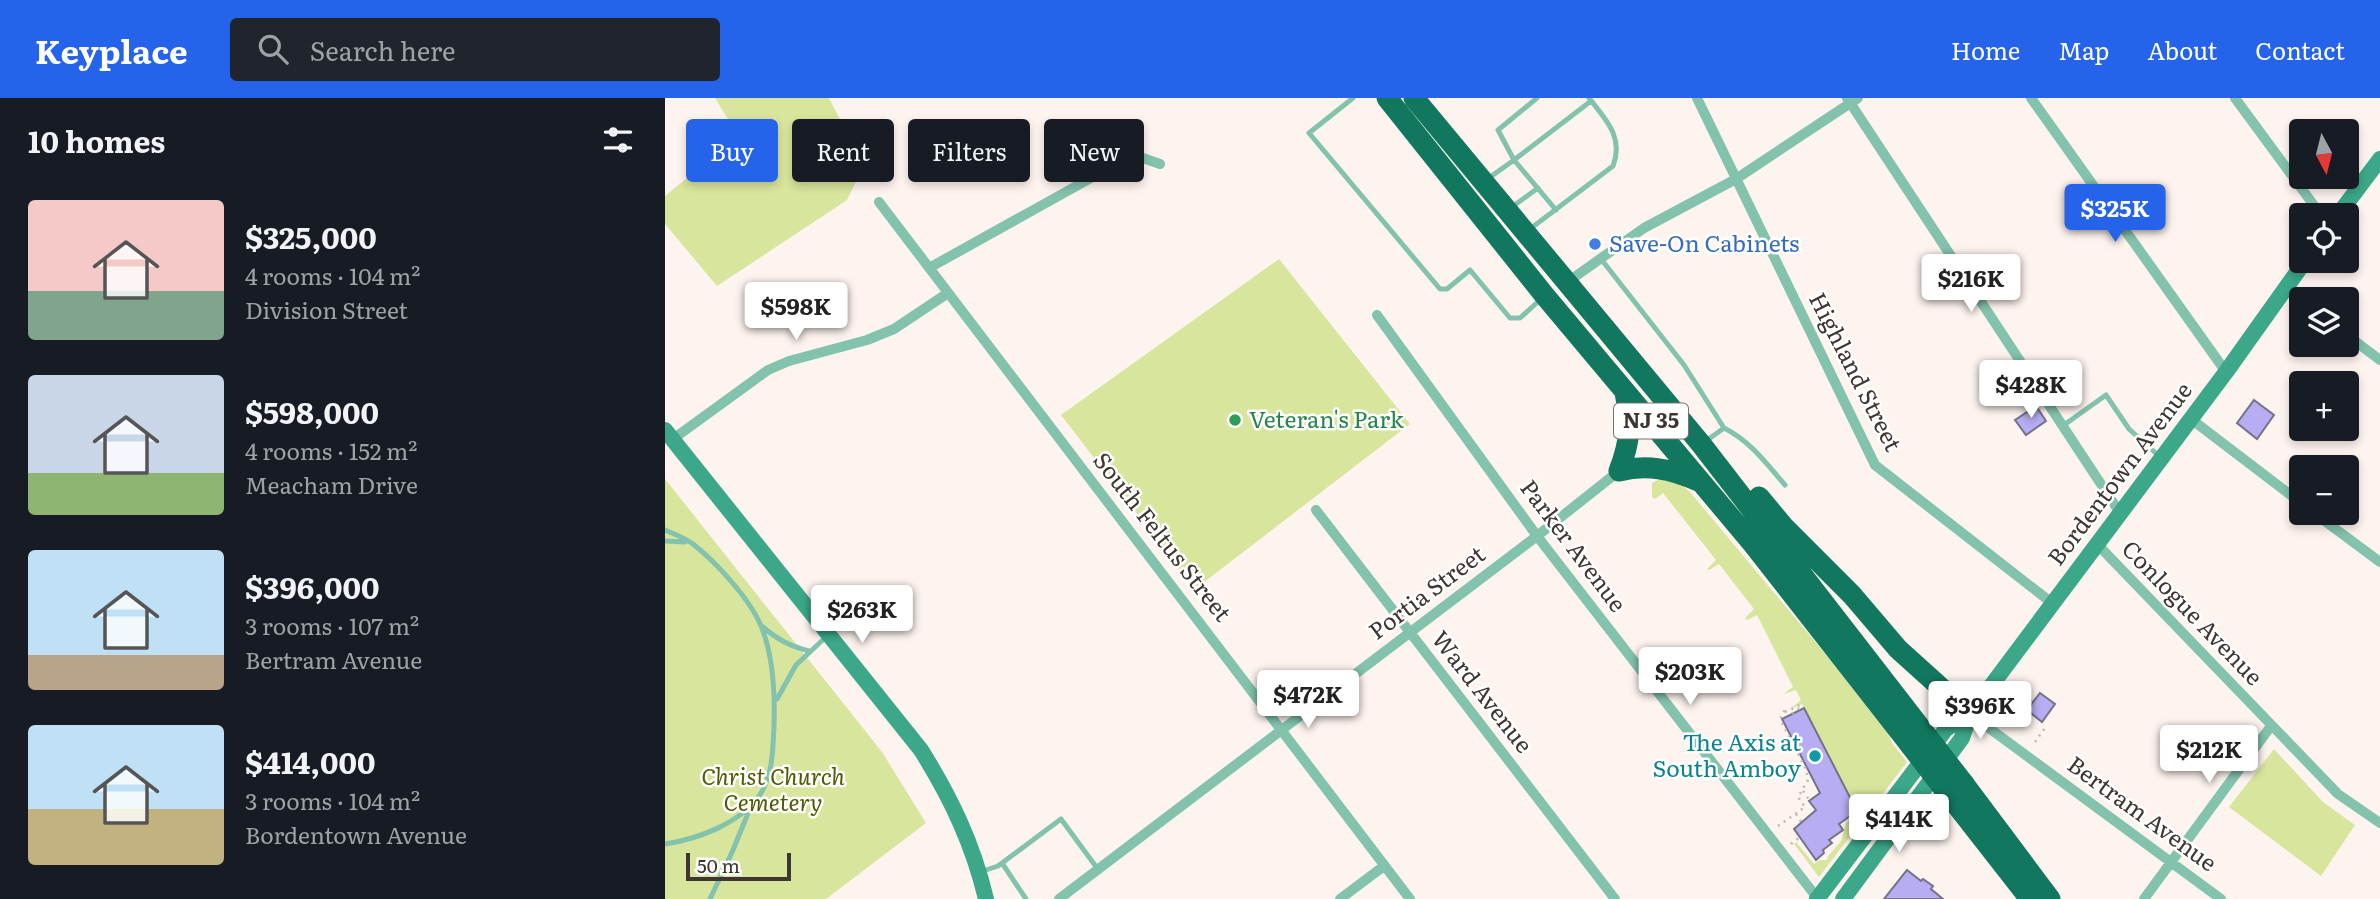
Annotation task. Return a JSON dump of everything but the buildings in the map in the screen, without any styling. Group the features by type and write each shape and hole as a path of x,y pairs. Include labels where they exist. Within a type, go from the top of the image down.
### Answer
{"highway":[{"name":"NJ 35","path":"1387,98 1545,296 1917,738"},
{"name":"NJ 35","path":"1414,98 1701,444 1954,787 2030,899"},
{"path":"1619,471 1628,445 1631,423 1624,389"},
{"path":"1701,444 1743,479 1784,527 1852,595 1898,649 1969,714"},
{"path":"1619,471 1635,467 1658,468 1677,472 1702,483"},
{"name":"NJ 35","path":"1954,787 2050,899"}],"street":[{"name":"Highland Street","path":"1697,98 1875,465 2052,603"},
{"path":"2031,98 2226,372"},
{"path":"2235,98 2312,203"},
{"path":"1566,283 1644,228 1736,179 1852,100 2120,513"},
{"path":"929,268 1125,159 1143,158 1160,164"},
{"path":"2347,203 2380,159"},
{"name":"South Feltus Street","path":"879,202 1410,899"},
{"name":"Bordentown Avenue","path":"1818,899 1946,729 1969,714 2226,372 2296,273"},
{"path":"2285,289 2289,292"},
{"path":"948,293 894,329 867,340 789,361 768,370 669,434 921,750 964,827 980,872 986,899"},
{"name":"Parker Avenue","path":"1377,314 1537,536 1818,899"},
{"path":"2359,344 2380,360"},
{"path":"2191,418 2289,494"},
{"name":"Portia Street","path":"1059,899 1619,471"},
{"name":"Ward Avenue","path":"1316,510 1615,899"},
{"path":"2329,525 2380,562"},
{"name":"Conlogue Avenue","path":"2097,544 2338,794 2380,823"},
{"name":"Bordentown Avenue","path":"1843,899 1962,738 1969,714"},
{"name":"Bertram Avenue","path":"1969,714 2221,899"},
{"path":"2144,899 2271,726"},
{"path":"1884,811 1896,827"},
{"path":"1340,899 1384,866"}],"lane":[{"path":"1353,98 1309,133 1440,289 1447,289 1470,270 1510,318 1515,319 1520,318 1545,296"},
{"path":"1537,98 1498,130 1514,160 1556,211"},
{"path":"1483,182 1590,100 1613,133 1618,150 1613,166 1525,233"},
{"path":"1507,211 1538,188"},
{"path":"1601,259 1684,365 1724,428 1751,446 1784,485"},
{"path":"2063,425 2106,395 2129,429 2162,458"},
{"path":"1701,444 1724,428"},
{"path":"665,530 692,543 719,568 751,608 760,624 772,668 775,711"},
{"path":"665,541 692,543"},
{"path":"760,624 790,646 809,651"},
{"path":"665,844 686,841 714,829 751,805 761,793 769,774 778,696 796,665 829,634"},
{"path":"710,899 751,805"},
{"path":"980,872 1002,863 1062,820 1097,868"},
{"path":"1002,863 1026,899"}],"path":[{"path":"2014,687 2033,702"},
{"path":"1780,719 1801,707 1800,705 1782,714"},
{"path":"1778,827 1805,807 1798,797 1808,780 1806,769 1780,719 1787,707"},
{"path":"2035,742 2047,725"},
{"path":"1803,791 1810,801"},
{"path":"1796,814 1802,823"},
{"path":"1791,844 1800,837"}],"green space":[{"path":"715,98 829,98 840,119 792,119 792,182 856,182 847,200 717,286 665,224 665,196 686,179 686,182 778,182 778,119 728,119"},
{"name":"Veteran's Park","path":"1279,259 1410,424 1195,589 1061,415"},
{"name":"Christ Church Cemetery","path":"665,479 882,752 926,823 826,899 665,899"},
{"path":"1660,479 1682,485 1690,492 1832,662 1907,762 1819,877 1794,844 1796,842 1814,864 1827,860 1841,841 1846,823 1857,812 1802,704 1790,709 1801,700 1796,690 1783,694 1793,687 1757,615 1747,620 1745,618 1754,609 1719,564 1707,569 1716,560 1663,493 1655,499 1652,497 1652,483"},
{"path":"2274,749 2323,802 2355,825 2321,876 2229,807"}],"place":[{"name":"Save-On Cabinets","path":"1595,244"},
{"name":"Veteran's Park","path":"1235,420"},
{"name":"The Axis at South Amboy","path":"1815,756"}]}
